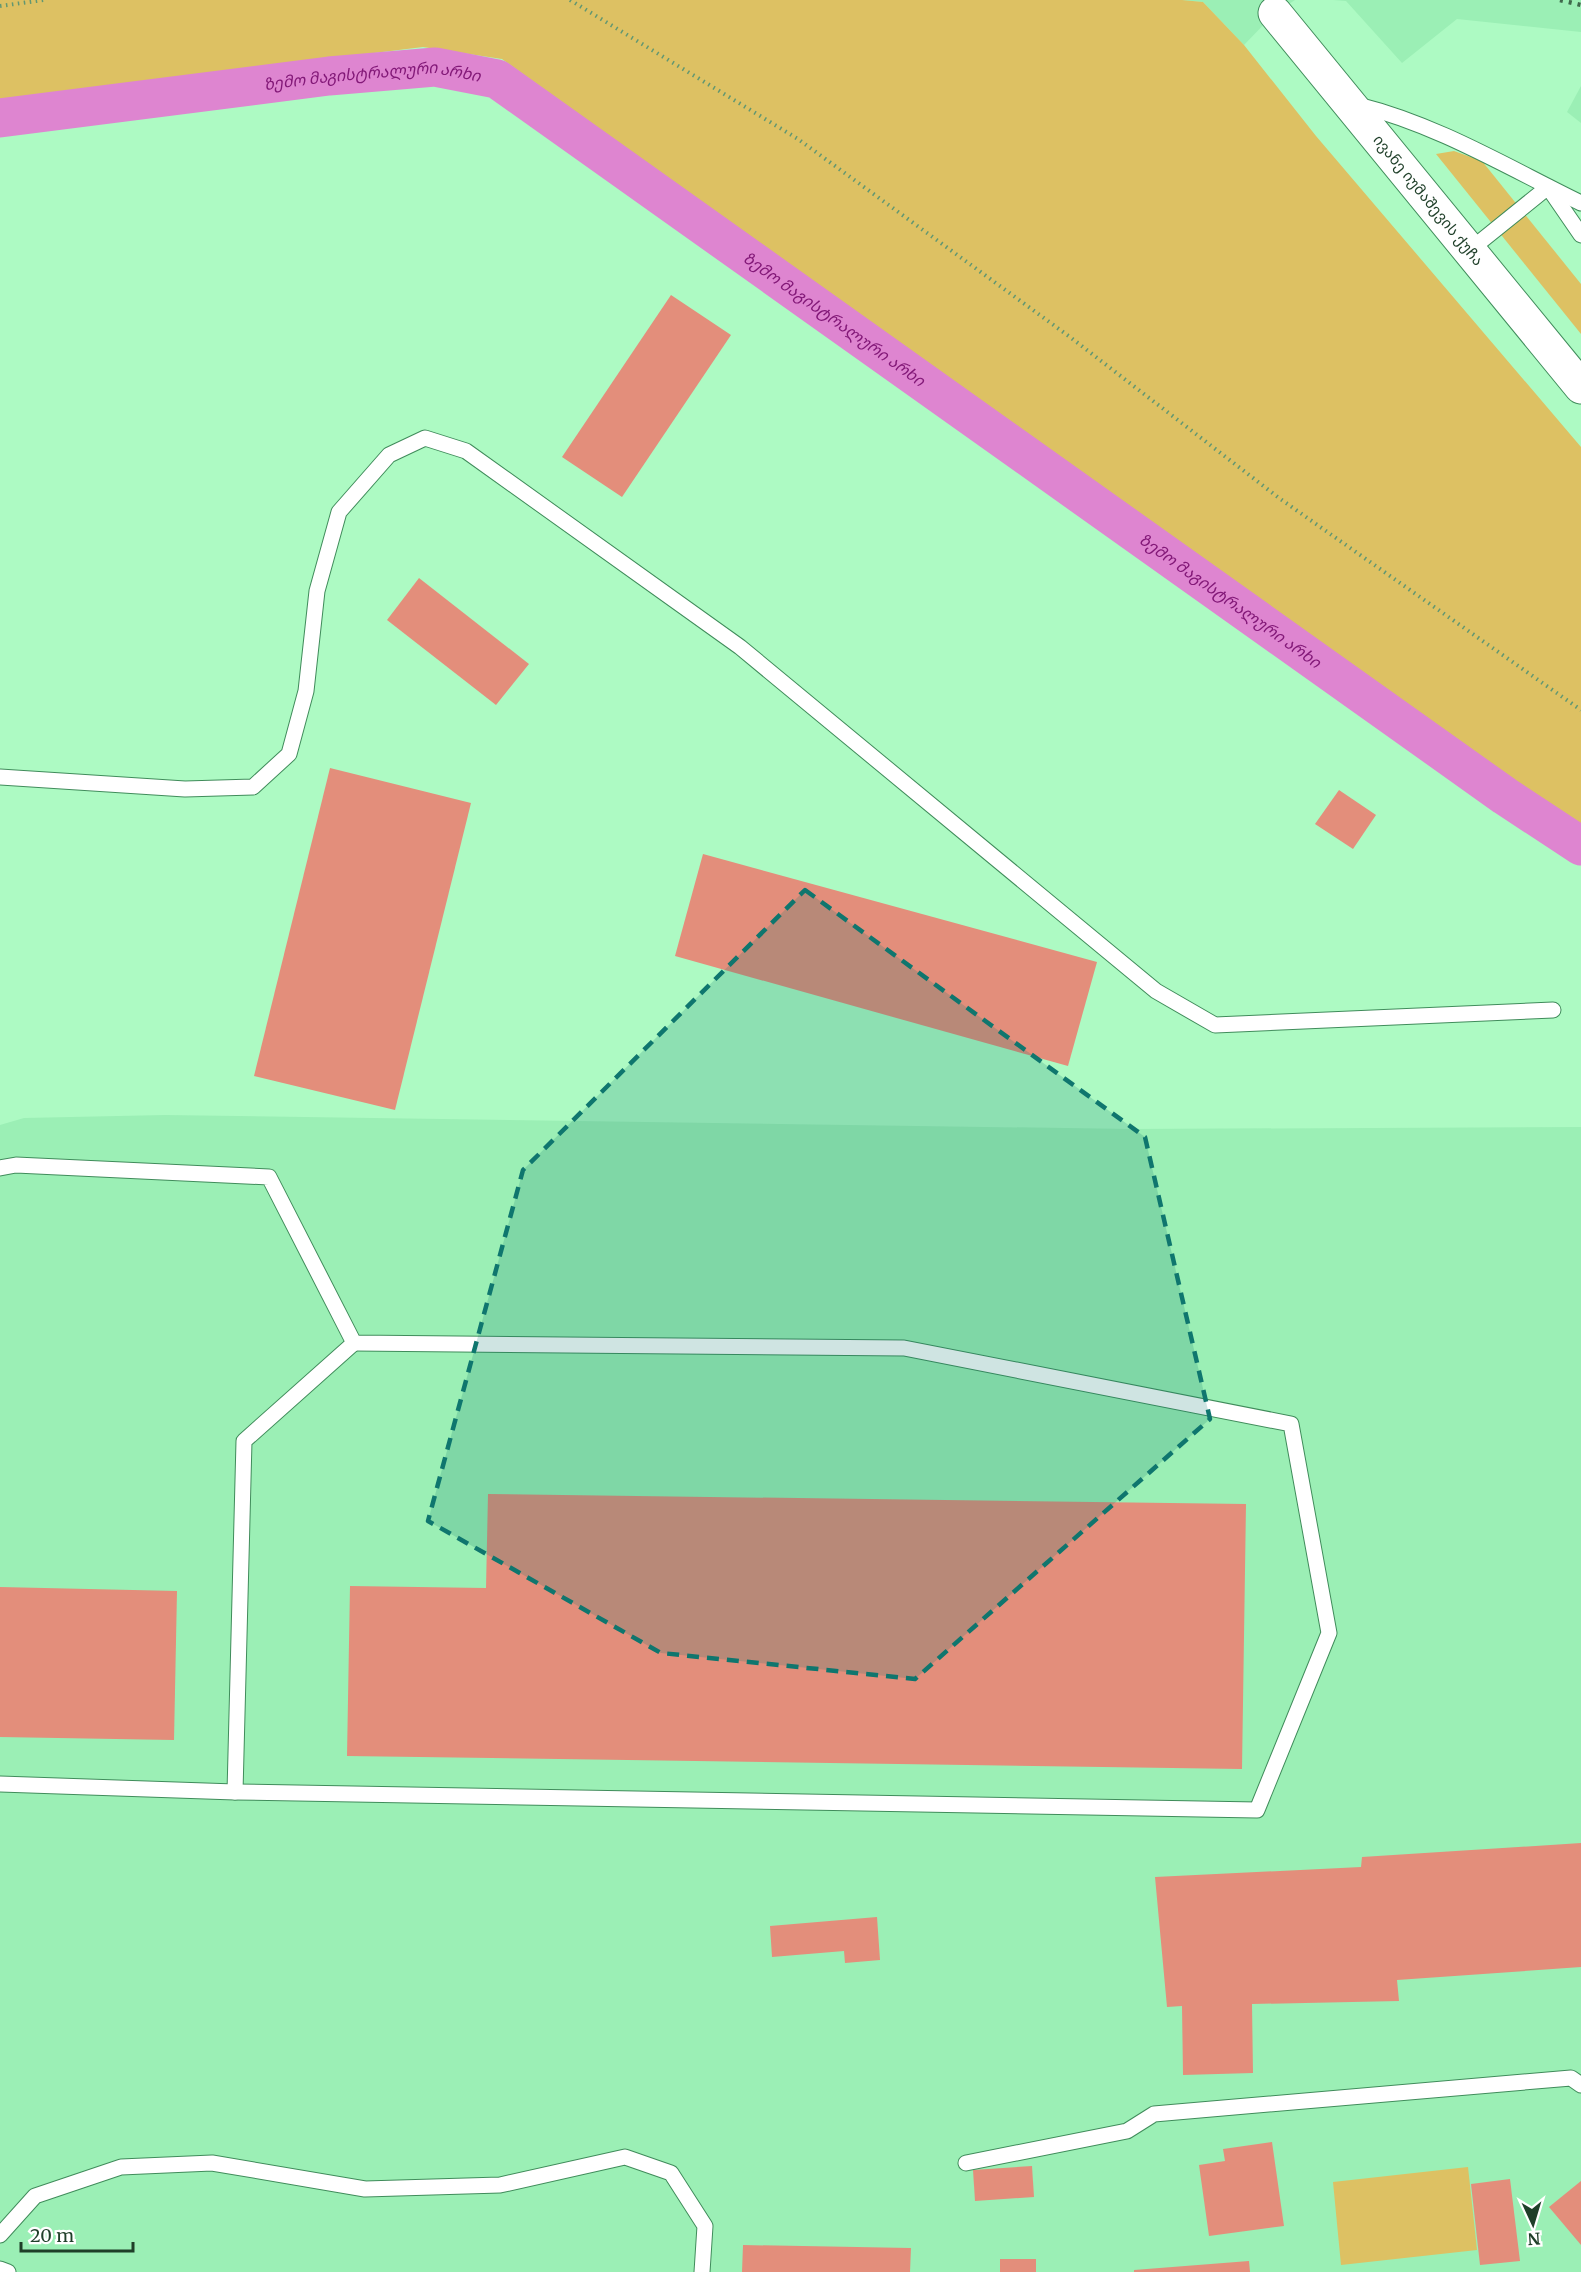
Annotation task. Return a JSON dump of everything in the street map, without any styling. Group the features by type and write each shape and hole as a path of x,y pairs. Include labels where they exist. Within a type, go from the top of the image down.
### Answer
{"street":[{"name":"ივანე იუმაშევის ქუჩა","path":"1275,13 1581,387"}],"lane":[{"path":"1349,103 1398,115 1456,139 1581,203"},
{"path":"1548,187 1581,235"},
{"path":"1470,250 1548,187"},
{"path":"0,777 185,789 253,787 290,753 306,691 317,591 339,512 389,455 425,438 466,451 740,646 1156,991 1215,1025 1553,1010"},
{"path":"0,1168 16,1165 269,1177 354,1343"},
{"path":"0,1784 235,1792 1257,1810 1329,1633 1292,1424 904,1348 354,1343 244,1441 235,1792"},
{"path":"966,2163 1127,2131 1154,2114 1571,2078 1581,2085"},
{"path":"0,2235 35,2196 120,2167 212,2163 365,2189 500,2185 625,2157 671,2173 705,2226 702,2272"},
{"path":"0,2269 8,2272"}],"path":[{"path":"0,6 44,0"},
{"path":"570,0 798,139 1070,337 1279,498 1581,710"}],"highlighted area":[{"path":"805,890 1145,1137 1210,1419 915,1679 661,1653 428,1521 523,1170"}],"shaded area":[{"path":"0,0 1182,0 1203,2 1244,45 1316,136 1581,447 1581,834 502,59 423,47 0,99"},
{"path":"1182,0 1295,0 1275,13 1244,45 1203,2"},
{"path":"1333,0 1581,0 1581,32 1457,19 1402,63 1346,1"},
{"path":"1581,86 1581,123 1567,112"},
{"path":"1454,151 1482,161 1581,284 1581,334 1436,154"},
{"path":"165,1115 1130,1129 1581,1127 1581,2272 0,2272 0,1125 24,1118"},
{"path":"1468,2167 1477,2250 1341,2265 1333,2182"}],"building":[{"path":"671,295 731,335 622,497 562,457"},
{"path":"419,578 529,664 496,705 387,620"},
{"path":"330,768 471,803 395,1110 254,1076"},
{"path":"1339,790 1376,815 1353,849 1315,824"},
{"path":"703,854 1097,962 1068,1066 675,956"},
{"path":"488,1494 1246,1504 1242,1769 347,1756 350,1586 486,1588"},
{"path":"0,1587 177,1591 174,1740 0,1737"},
{"path":"1581,1843 1581,1967 1397,1980 1399,2001 1252,2004 1253,2073 1183,2075 1182,2006 1167,2007 1155,1877 1361,1867 1362,1857"},
{"path":"877,1917 880,1960 845,1963 844,1951 772,1957 770,1926"},
{"path":"1272,2142 1284,2226 1209,2236 1199,2165 1225,2161 1223,2149"},
{"path":"1032,2166 1034,2197 975,2201 973,2170"},
{"path":"1510,2179 1520,2261 1480,2265 1471,2184"},
{"path":"1581,2181 1581,2245 1549,2207"},
{"path":"743,2245 911,2248 910,2272 742,2272"},
{"path":"1000,2259 1036,2259 1036,2272 1000,2272"},
{"path":"1249,2261 1250,2272 1134,2272 1134,2270"}],"waterway":[{"name":"ზემო მაგისტრალური არხი","path":"0,118 329,76 435,67 497,79 1505,796 1581,846"}],"railway":[{"path":"1560,0 1581,5"}]}
